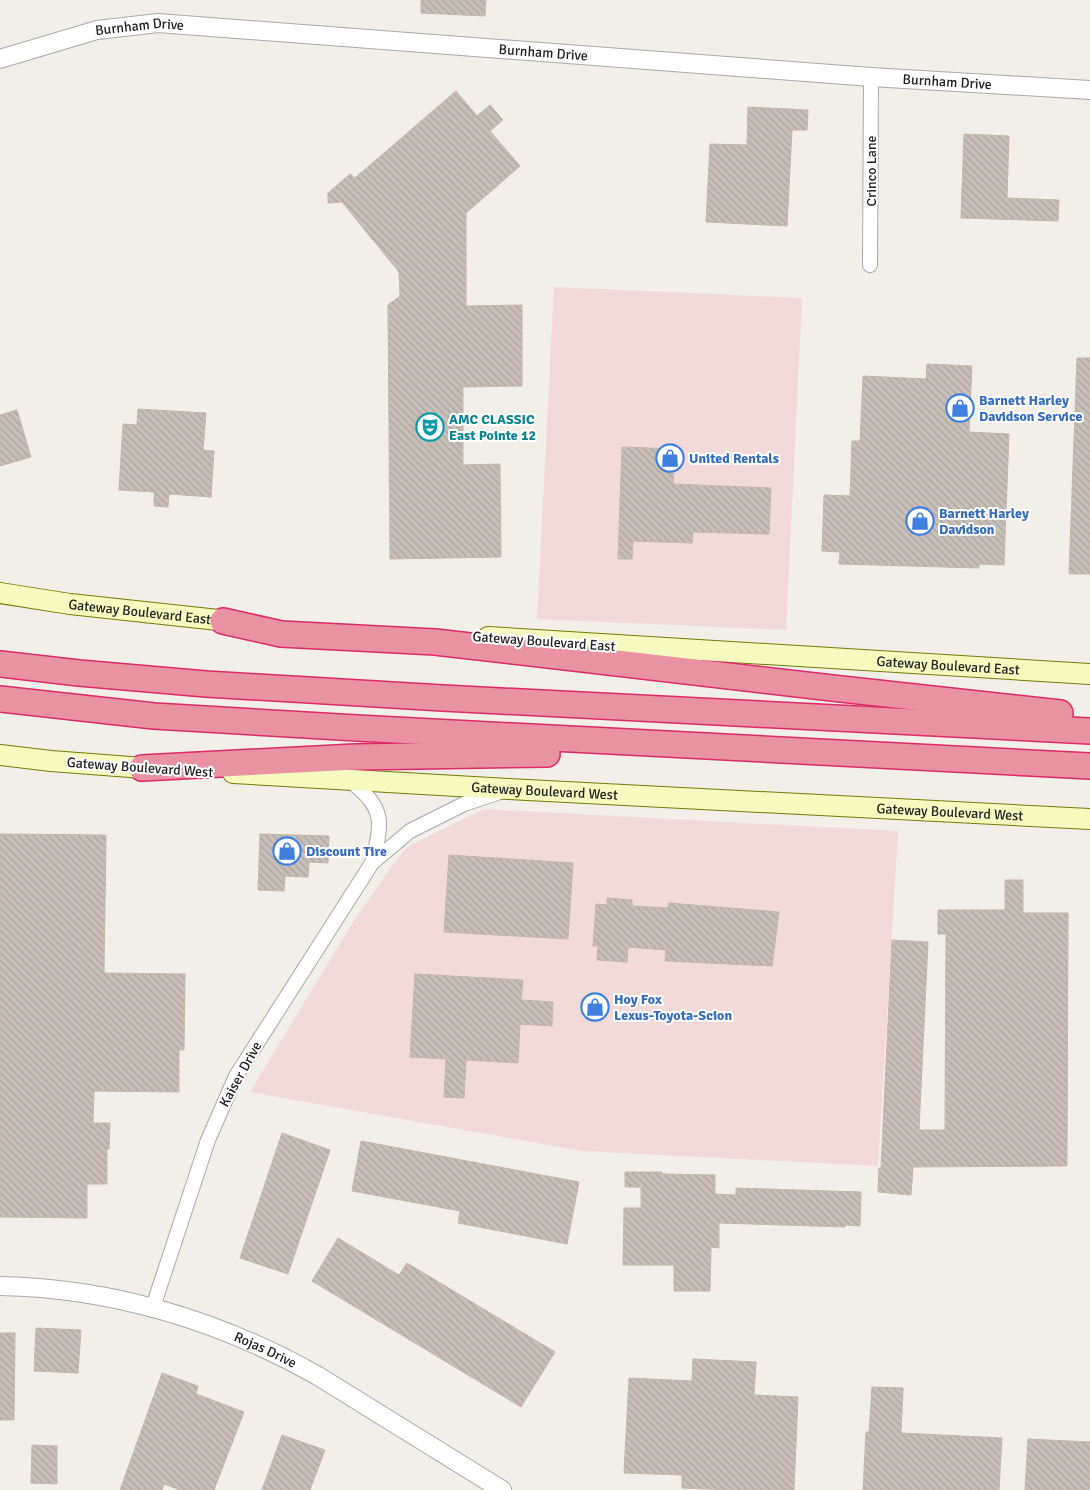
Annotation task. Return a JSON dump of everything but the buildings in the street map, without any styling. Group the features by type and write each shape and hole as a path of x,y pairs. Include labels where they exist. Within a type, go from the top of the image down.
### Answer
{"highway":[{"path":"223,621 281,634 477,646 1063,713 1090,718"},
{"path":"0,664 206,684 443,698 1090,730"},
{"path":"0,699 154,716 1090,766"},
{"path":"142,768 404,755 599,754 791,764 860,755"}],"main road":[{"name":"Gateway Boulevard East","path":"0,593 70,604 223,621 1090,674"},
{"name":"Gateway Boulevard West","path":"0,755 142,768 508,789 1090,818"}],"street":[{"name":"Burnham Drive","path":"0,60 97,30 158,23 871,77 1090,90"},
{"name":"Crinco Lane","path":"870,265 871,77"},
{"name":"Kaiser Drive","path":"349,779 367,793 378,814 380,822 379,836 372,863"},
{"name":"Kaiser Drive","path":"153,1307 208,1140 236,1076 372,863 410,830 464,804 508,789"},
{"name":"Rojas Drive","path":"0,1286 82,1292 153,1307 240,1337 288,1358 502,1490"}],"shaded area":[{"name":"United Rentals","path":"554,287 802,298 786,630 537,619"},
{"name":"Hoy Fox Lexus-Toyota-Scion","path":"484,809 898,831 878,1166 582,1151 250,1092 353,922 407,847"}],"place":[{"name":"Barnett Harley Davidson Service","path":"960,408"},
{"name":"AMC CLASSIC East Pointe 12","path":"430,427"},
{"name":"United Rentals","path":"670,458"},
{"name":"Barnett Harley Davidson","path":"920,521"},
{"name":"Discount Tire","path":"287,851"},
{"name":"Hoy Fox Lexus-Toyota-Scion","path":"595,1007"}]}
